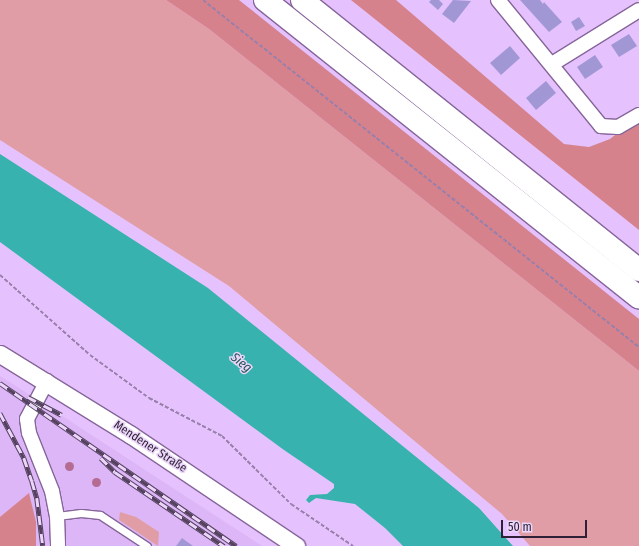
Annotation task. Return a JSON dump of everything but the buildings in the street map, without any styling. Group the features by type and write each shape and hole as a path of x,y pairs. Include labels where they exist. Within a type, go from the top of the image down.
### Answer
{"highway":[{"path":"265,0 639,298"},
{"path":"302,0 639,270"}],"street":[{"path":"498,0 552,64 601,126 618,127 639,115"},
{"path":"552,64 639,10"},
{"name":"Mendener Straße","path":"0,354 47,381 201,481 296,546"},
{"path":"47,381 26,420 29,432 52,491 57,516 58,546"}],"lane":[{"path":"57,516 81,513 100,515 147,546"}],"path":[{"path":"203,0 639,347"},
{"path":"0,275 90,355 148,398 222,436 291,504 353,546"}],"shaded area":[{"path":"0,0 166,0 209,29 639,371 639,546 530,546 502,514 229,286 0,140"},
{"path":"166,0 239,0 639,319 639,371 209,29"},
{"path":"351,0 396,0 564,144 589,147 610,139 633,121 639,119 639,230"},
{"path":"0,376 27,393 262,546 0,546"},
{"path":"29,493 36,522 36,546 0,546 0,517"},
{"path":"120,512 136,517 159,532 158,546 119,520"}],"water":[{"name":"Sieg","path":"0,154 208,288 479,508 513,546 403,546 385,528 355,504 316,498 309,503 306,500 310,495 327,494 334,488 334,484 284,450 0,242"}],"railway":[{"path":"0,383 236,546"},
{"path":"28,397 62,415"},
{"path":"0,413 24,458 32,481 37,498 43,546"},
{"path":"101,458 115,472 224,546"}]}
